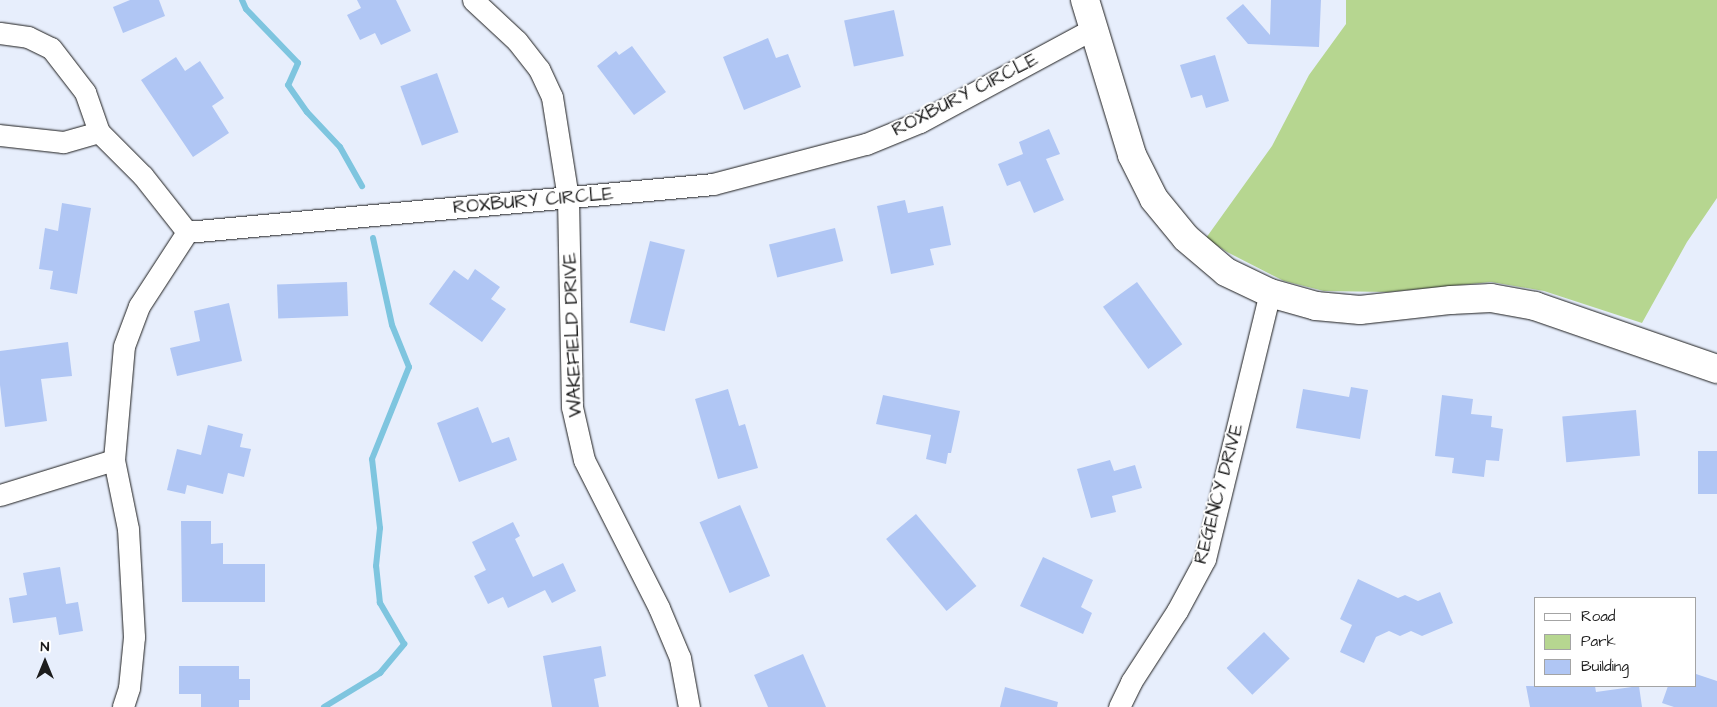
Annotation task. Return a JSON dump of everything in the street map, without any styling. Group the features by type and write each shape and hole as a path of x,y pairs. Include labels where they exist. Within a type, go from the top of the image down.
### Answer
{"street":[{"name":"WAKEFIELD DRIVE","path":"473,0 517,40 539,69 552,97 568,198 572,406 584,460 659,608 680,658 689,707"},
{"path":"1085,0 1132,154 1154,198 1186,238 1226,272 1270,293 1316,306 1360,310 1451,300 1490,298 1535,306 1715,365"},
{"name":"ROXBURY CIRCLE","path":"186,232 713,184 866,144 920,122 1093,29"},
{"path":"0,33 28,37 51,48 85,92 99,132 143,176 186,232 139,306 124,346 114,460 128,529 134,637 129,688 123,707"},
{"path":"0,135 63,142 99,132"},
{"name":"REGENCY DRIVE","path":"1119,707 1131,682 1177,611 1205,559 1270,293"},
{"path":"0,495 114,460"}],"green space":[{"path":"1346,0 1717,0 1717,198 1687,242 1642,323 1544,291 1491,282 1388,292 1324,291 1284,281 1227,252 1206,238 1272,146 1309,75 1346,24"}],"building":[{"path":"130,0 159,0 165,16 123,33 113,7"},
{"path":"357,0 396,0 411,31 381,45 375,33 360,40 347,15 361,8"},
{"path":"1271,0 1321,0 1319,47 1248,44 1226,18 1243,4 1270,35"},
{"path":"894,10 904,56 854,67 844,21"},
{"path":"768,38 776,58 788,54 801,87 744,110 723,57"},
{"path":"632,46 666,92 634,115 597,66 616,51 619,55"},
{"path":"1215,55 1229,101 1206,108 1202,95 1191,98 1180,65"},
{"path":"176,57 185,71 200,61 224,98 212,106 229,133 193,157 141,80"},
{"path":"437,73 459,132 422,146 400,86"},
{"path":"1049,129 1060,154 1046,159 1064,200 1034,213 1020,181 1007,186 998,164 1023,154 1019,142"},
{"path":"905,200 908,213 943,206 951,245 930,249 934,265 891,274 877,206"},
{"path":"62,203 91,208 77,294 50,289 53,271 39,269 45,228 58,231"},
{"path":"835,228 843,261 777,277 769,244"},
{"path":"650,241 685,250 665,331 630,323"},
{"path":"475,269 500,287 491,299 506,309 482,342 429,304 454,270 468,280"},
{"path":"347,282 348,316 278,318 277,284"},
{"path":"1137,282 1182,344 1148,369 1103,307"},
{"path":"229,303 242,361 177,376 170,348 200,341 194,311"},
{"path":"68,342 72,376 41,379 47,421 5,427 0,385 0,351"},
{"path":"1351,387 1368,390 1360,439 1296,428 1303,389 1349,397"},
{"path":"728,389 739,426 745,424 758,468 718,479 695,399"},
{"path":"883,395 960,411 951,453 948,453 946,464 926,459 931,435 876,424"},
{"path":"1442,395 1473,399 1471,414 1492,416 1491,427 1503,429 1499,461 1486,460 1484,477 1452,473 1454,458 1435,456"},
{"path":"478,407 492,443 509,437 517,460 459,482 437,423"},
{"path":"1636,410 1640,456 1566,462 1562,416"},
{"path":"208,425 243,434 240,447 251,449 244,477 228,473 223,494 187,485 185,494 167,490 177,449 201,455"},
{"path":"1698,451 1717,451 1717,494 1698,494"},
{"path":"1110,460 1114,471 1135,465 1142,488 1112,496 1116,512 1091,518 1077,469"},
{"path":"740,505 770,576 730,593 699,522"},
{"path":"916,514 976,586 947,611 886,539"},
{"path":"181,521 211,521 211,544 223,543 223,564 265,564 265,602 182,602"},
{"path":"513,522 520,536 515,539 533,577 563,563 576,591 552,603 545,590 508,608 503,597 488,604 474,576 486,570 472,542"},
{"path":"1043,557 1093,580 1081,607 1092,613 1083,634 1020,606"},
{"path":"60,567 66,604 78,602 83,631 59,635 56,617 13,623 9,598 27,595 23,573"},
{"path":"1358,579 1398,598 1405,595 1418,601 1440,592 1453,623 1422,636 1411,631 1400,636 1389,631 1376,637 1364,663 1340,652 1352,625 1340,619"},
{"path":"1264,632 1290,659 1252,695 1227,668"},
{"path":"601,646 606,676 594,679 599,707 552,707 543,656"},
{"path":"803,654 826,707 768,707 754,675"},
{"path":"179,666 239,666 239,679 250,679 250,700 239,700 239,707 201,707 201,694 179,694"},
{"path":"1697,674 1717,681 1717,707 1674,707 1662,703 1668,687 1697,687"},
{"path":"1526,686 1595,687 1596,692 1639,687 1642,707 1530,707"},
{"path":"1005,687 1058,702 1057,707 1000,707"}],"waterway":[{"path":"242,0 246,9 298,63 288,85 307,112 340,147 362,186"},
{"path":"324,707 380,673 404,644 380,603 376,566 380,528 372,459 409,367 392,325 373,238"}]}
